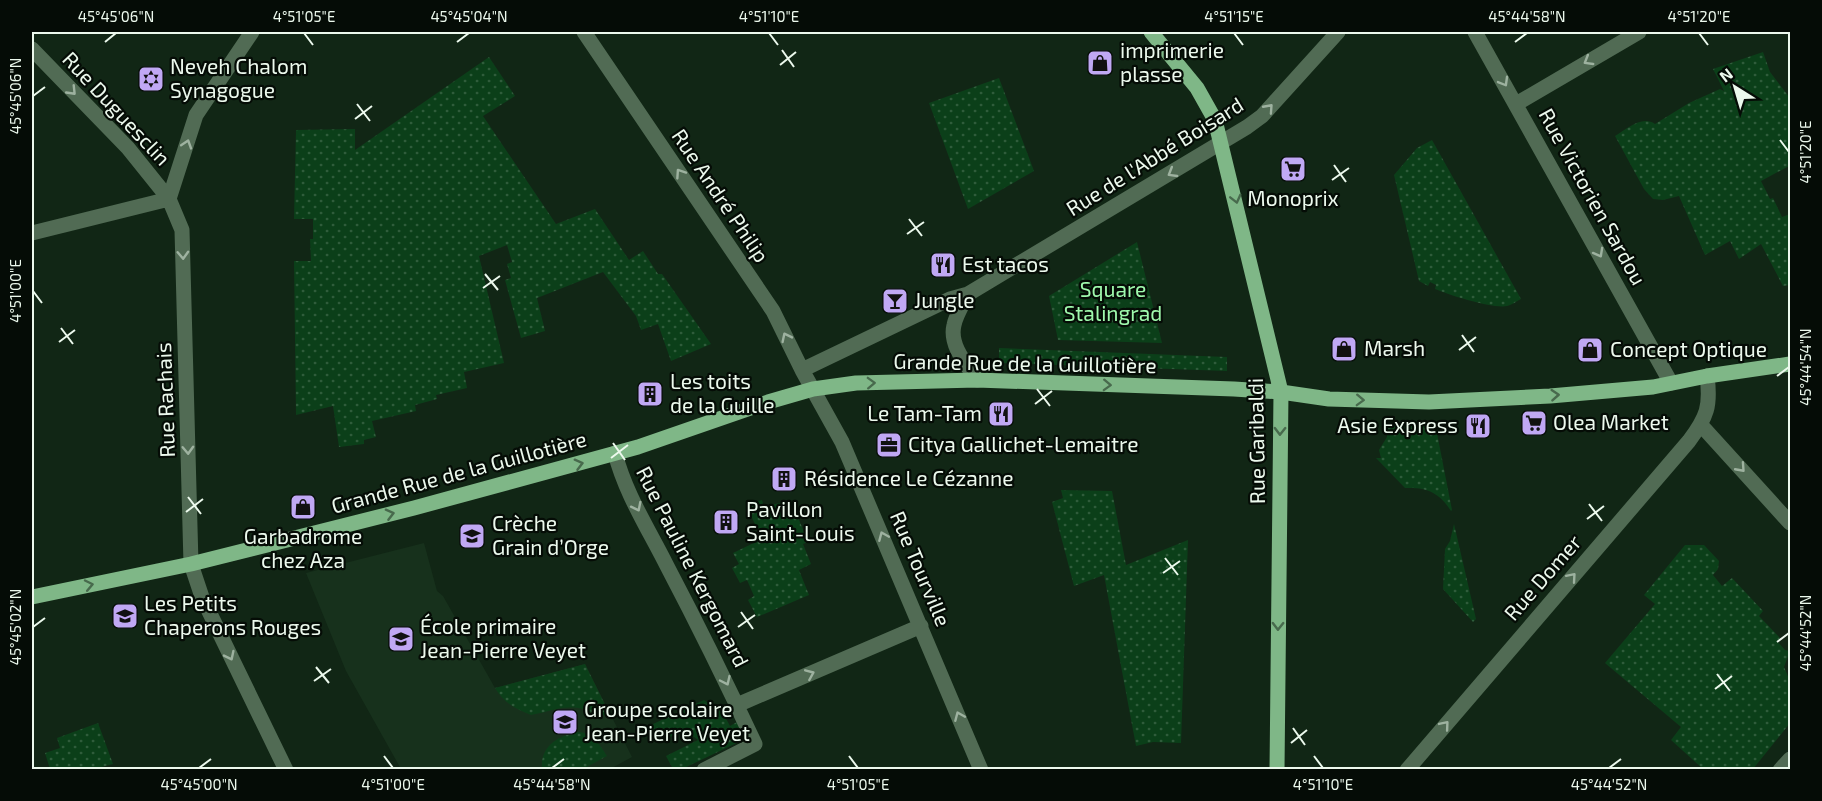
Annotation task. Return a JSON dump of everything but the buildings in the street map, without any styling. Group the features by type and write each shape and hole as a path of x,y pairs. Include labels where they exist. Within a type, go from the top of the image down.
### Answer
{"main road":[{"name":"Rue Garibaldi","path":"1151,32 1197,88 1215,120 1281,392 1277,770"},
{"name":"Grande Rue de la Guillotière","path":"32,597 191,564 414,508 615,453 813,389 856,383 977,380 1281,392 1329,399 1429,402 1550,396 1653,387 1707,376 1791,364"}],"street":[{"path":"32,233 169,199 196,116 252,32"},
{"name":"Rue André Philip","path":"584,32 773,311 813,389"},
{"name":"Rue de l'Abbé Boisard","path":"1034,256 1262,116 1338,32"},
{"name":"Rue Victorien Sardou","path":"1475,32 1671,383"},
{"path":"1516,104 1639,32"},
{"name":"Rue Duguesclin","path":"32,49 128,148 169,199"},
{"name":"Rue Rachais","path":"169,199 182,230 191,564 202,597 286,770"},
{"name":"Grande Rue de la Guillotière","path":"802,370 950,299 968,294 1034,256"},
{"path":"968,294 954,324 953,338 958,353 977,380"},
{"name":"Rue Domer","path":"1407,770 1689,441 1701,425 1709,403 1707,376"},
{"name":"Rue Tourville","path":"813,389 842,442 981,770"},
{"path":"1701,425 1791,523"},
{"name":"Rue Pauline Kergomard","path":"615,453 634,502 755,744 704,770"},
{"path":"737,705 921,626"},
{"path":"1779,770 1791,759"}],"shaded area":[{"name":"École primaire Jean-Pierre Veyet","path":"424,543 437,591 443,596 495,688 585,664 632,757 610,769 401,769 346,671 306,573"}],"green space":[{"path":"1763,52 1770,72 1790,98 1789,166 1761,181 1782,217 1790,214 1790,285 1783,286 1761,244 1739,259 1730,241 1705,255 1679,196 1663,200 1653,199 1644,189 1615,136 1640,122 1655,124 1689,103 1720,89 1724,91 1713,69"},
{"path":"489,57 515,96 483,116 556,224 595,209 629,260 643,251 711,344 671,361 658,324 641,330 636,316 603,272 537,298 545,331 521,338 505,280 511,278 507,264 512,262 507,245 479,256 504,363 464,372 467,388 436,395 437,399 415,405 416,411 372,421 376,437 364,440 364,444 339,447 333,406 296,415 294,261 311,261 310,239 313,239 313,219 294,219 296,130 355,129 355,150"},
{"path":"999,78 1034,171 968,209 929,103"},
{"path":"1432,140 1521,299 1511,305 1500,306 1471,301 1435,289 1436,285 1430,282 1428,286 1419,281 1394,175 1417,148"},
{"name":"Square Stalingrad","path":"1137,242 1162,343 1058,340 1049,296"},
{"path":"999,348 1227,357 1227,371 999,363"},
{"path":"1435,423 1451,511 1442,499 1431,492 1419,488 1405,488 1376,458 1381,458 1379,450 1387,437 1387,425"},
{"path":"1061,490 1112,491 1126,565 1188,540 1181,743 1153,742 1136,746 1104,575 1074,586 1052,502 1063,498"},
{"path":"762,500 764,507 791,500 808,542 803,544 811,564 799,570 809,595 757,617 748,600 754,596 747,580 740,583 732,568 739,564 733,553 762,539 746,505"},
{"path":"1454,524 1476,619 1473,622 1443,589 1445,549 1450,541"},
{"path":"1685,545 1704,545 1719,561 1718,569 1713,575 1722,586 1732,578 1763,611 1759,616 1780,638 1777,641 1785,650 1790,651 1784,667 1790,681 1790,723 1753,769 1703,769 1671,740 1681,727 1605,663 1655,604 1644,595"},
{"path":"585,664 610,715 571,708 531,715 510,705 495,688"},
{"path":"704,700 723,713 730,726 737,722 745,739 682,769 673,769 666,756 698,740 685,730 659,742 651,725"},
{"path":"98,723 113,764 94,769 50,769 45,753 60,748 57,738"},
{"path":"578,732 592,737 607,756 583,769 542,769 542,761 547,748 557,739"}],"place":[{"name":"imprimerie plasse","path":"1100,63"},
{"name":"Neveh Chalom Synagogue","path":"151,79"},
{"name":"Monoprix","path":"1293,169"},
{"name":"Est tacos","path":"943,265"},
{"name":"Jungle","path":"895,301"},
{"name":"Marsh","path":"1344,349"},
{"name":"Concept Optique","path":"1590,350"},
{"name":"Les toits de la Guille","path":"650,394"},
{"name":"Le Tam-Tam","path":"1001,414"},
{"name":"Olea Market","path":"1534,423"},
{"name":"Asie Express","path":"1478,426"},
{"name":"Citya Gallichet-Lemaitre","path":"889,445"},
{"name":"Résidence Le Cézanne","path":"784,479"},
{"name":"Garbadrome chez Aza","path":"303,507"},
{"name":"Pavillon Saint-Louis","path":"726,522"},
{"name":"Crèche Grain d’Orge","path":"472,536"},
{"name":"Les Petits Chaperons Rouges","path":"125,616"},
{"name":"École primaire Jean-Pierre Veyet","path":"401,639"},
{"name":"Groupe scolaire Jean-Pierre Veyet","path":"565,722"}]}
